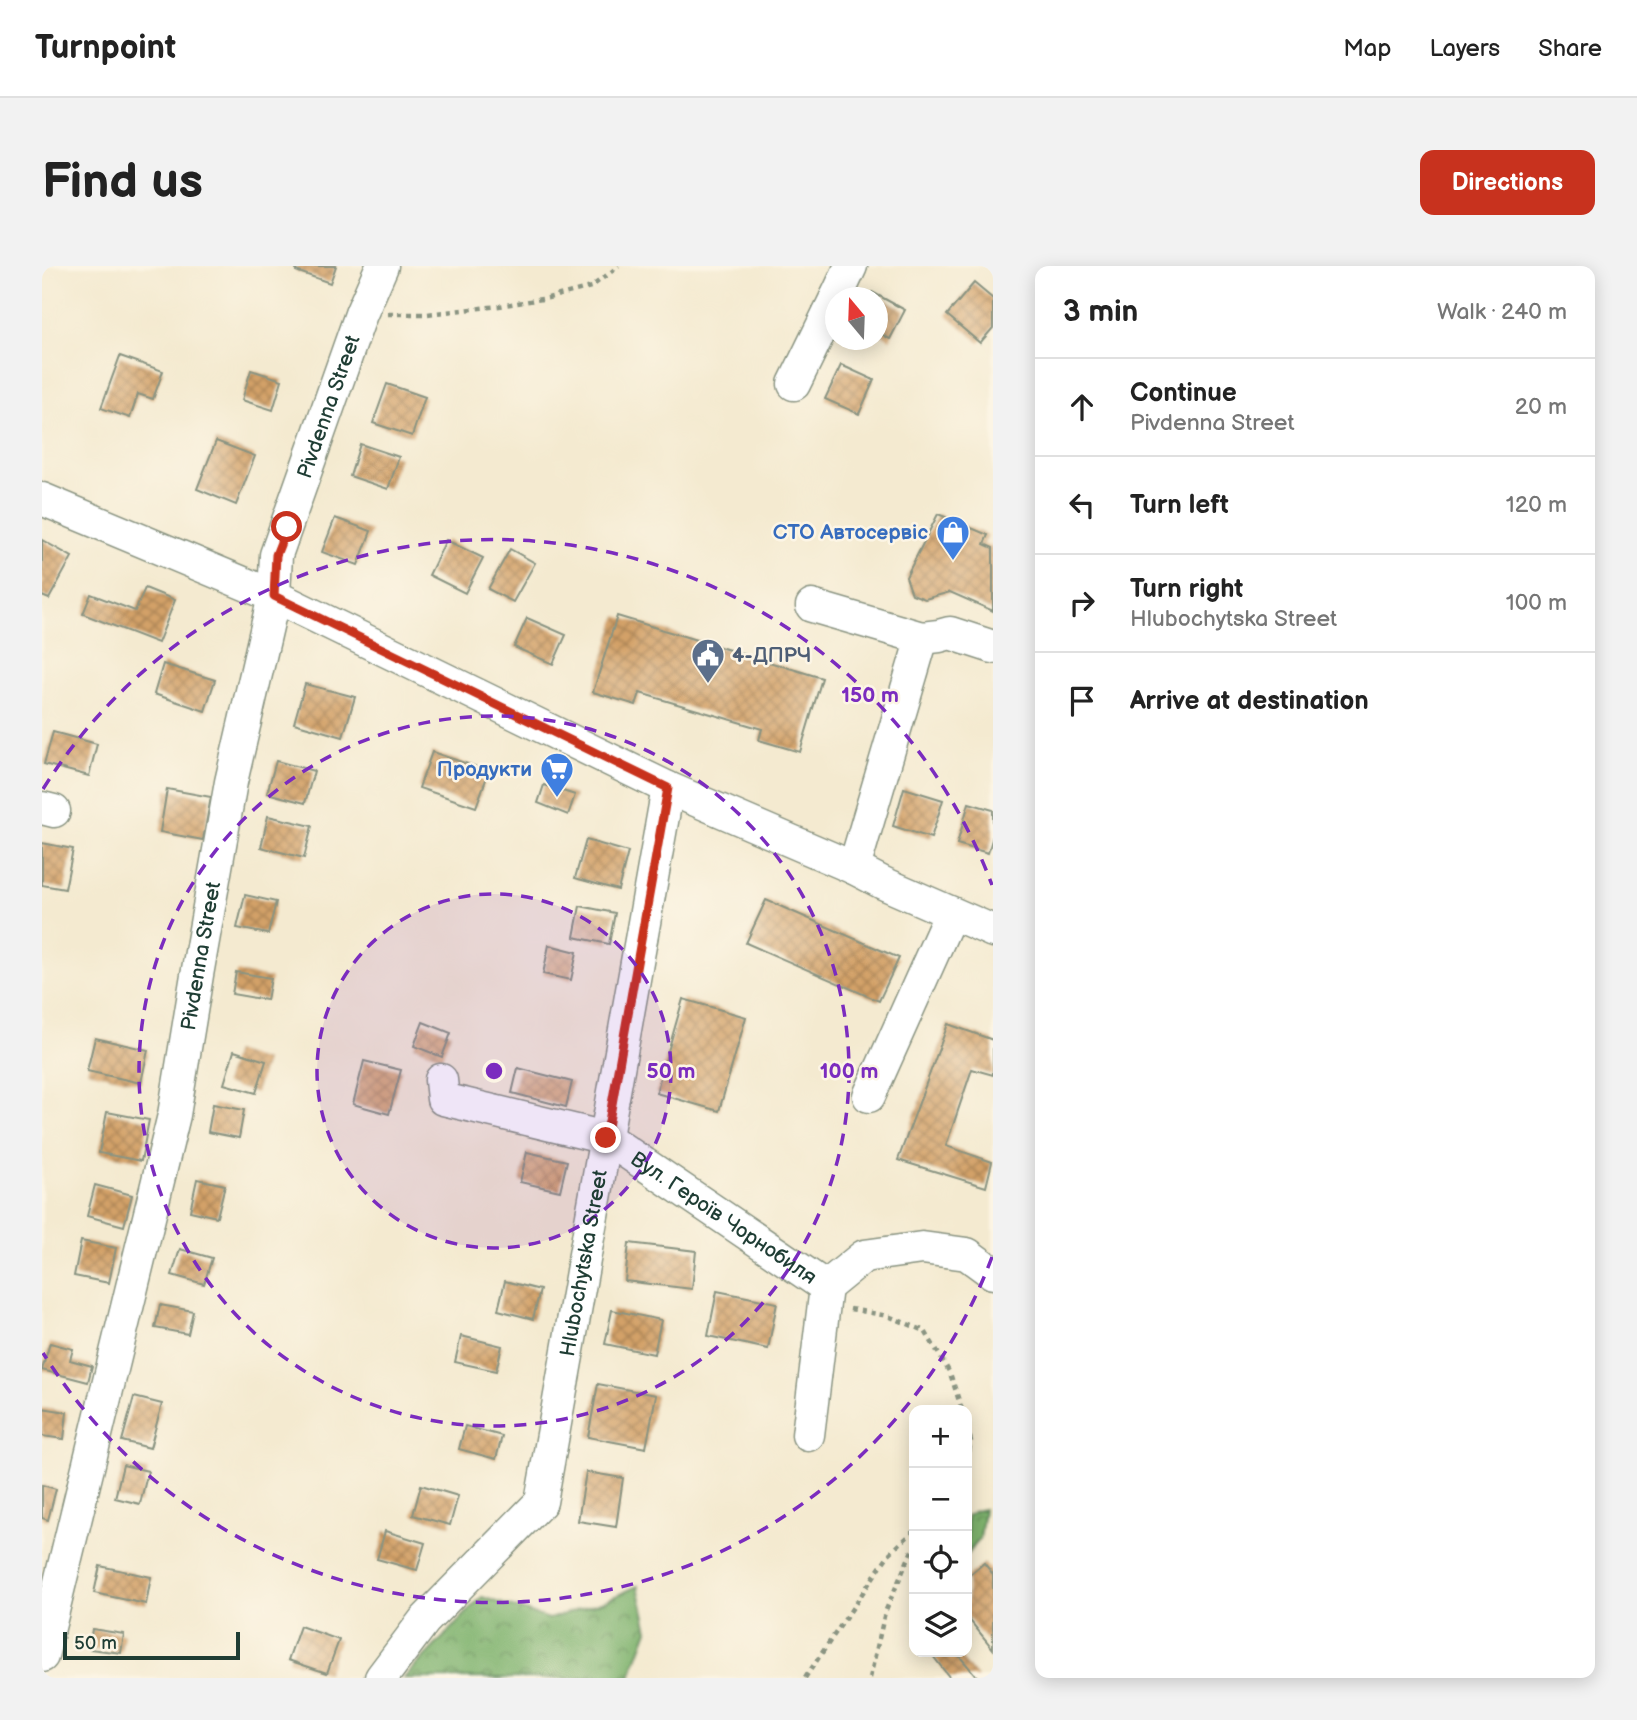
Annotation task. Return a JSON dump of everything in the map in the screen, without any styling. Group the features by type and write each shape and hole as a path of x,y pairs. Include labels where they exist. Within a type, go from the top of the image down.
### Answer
{"street":[{"name":"Pivdenna Street","path":"42,1656 174,1115 231,782 274,596 276,555 361,314 382,266"},
{"path":"841,287 851,266"},
{"path":"794,384 825,321"},
{"path":"42,499 274,596 668,788 993,931"},
{"path":"811,606 922,638 950,633 993,647"},
{"path":"854,868 922,638"},
{"name":"Hlubochytska Street","path":"381,1678 424,1621 541,1502 668,788"},
{"path":"869,1096 951,913"},
{"path":"440,1080 443,1099 606,1138"},
{"name":"Вул. Героїв Чорнобиля","path":"606,1138 826,1287 864,1256 922,1248 967,1254 993,1273"},
{"path":"808,1436 826,1287"}],"path":[{"path":"361,314 427,314 548,298 591,287 619,266"},
{"path":"826,1287 846,1308 888,1316 925,1331 950,1373 960,1405"},
{"path":"805,1678 889,1554 909,1536"},
{"path":"870,1678 885,1612 909,1557"}],"green space":[{"path":"984,1509 980,1539 972,1548 972,1512"},
{"path":"638,1586 648,1630 630,1678 404,1678 482,1597 549,1619 604,1601"}],"building":[{"path":"297,266 336,266 330,283 296,271"},
{"path":"974,283 993,299 993,328 980,343 947,315"},
{"path":"888,301 905,310 890,339 888,338"},
{"path":"120,356 163,371 153,399 138,394 130,418 101,408"},
{"path":"841,365 874,380 859,414 825,399"},
{"path":"251,370 282,380 273,410 242,400"},
{"path":"387,384 425,397 412,436 373,423"},
{"path":"216,441 255,456 236,505 197,489"},
{"path":"360,444 399,457 388,489 350,476"},
{"name":"СТО Автосервіс","path":"938,514 988,535 984,544 993,548 993,611 950,592 925,599 912,594 906,577"},
{"path":"335,518 371,531 358,565 322,552"},
{"path":"42,540 72,557 49,599 42,596"},
{"path":"446,540 483,558 465,593 429,575"},
{"path":"510,549 535,563 513,602 488,589"},
{"path":"145,588 175,600 158,643 83,614 91,594 135,611"},
{"name":"4-ДПРЧ","path":"617,616 822,678 800,752 759,740 762,729 640,693 636,705 593,692"},
{"path":"527,618 566,635 553,664 514,647"},
{"path":"163,664 215,680 205,711 154,694"},
{"path":"305,684 355,697 343,737 294,723"},
{"path":"53,732 97,744 89,776 44,764"},
{"path":"432,752 489,771 476,807 419,788"},
{"path":"276,761 314,771 305,803 267,793"},
{"name":"Продукти","path":"544,785 575,795 568,815 538,803"},
{"path":"904,788 943,800 931,838 893,826"},
{"path":"167,789 211,797 203,840 160,832"},
{"path":"969,803 993,810 993,836 988,853 957,844"},
{"path":"268,816 312,826 304,858 261,847"},
{"path":"586,840 628,852 618,890 575,878"},
{"path":"42,843 73,849 65,889 42,885"},
{"path":"245,895 276,902 268,934 237,928"},
{"path":"766,900 899,958 879,1001 746,943"},
{"path":"580,906 615,913 609,944 574,937"},
{"path":"549,945 577,952 571,980 543,974"},
{"path":"236,972 271,978 267,1000 232,994"},
{"path":"683,999 746,1017 719,1111 656,1093"},
{"path":"423,1022 451,1033 442,1057 414,1046"},
{"path":"948,1024 993,1040 993,1075 972,1069 946,1146 992,1162 986,1187 898,1160"},
{"path":"95,1038 148,1050 141,1083 87,1071"},
{"path":"234,1051 266,1061 256,1093 224,1084"},
{"path":"364,1061 401,1070 389,1114 353,1104"},
{"path":"518,1068 572,1082 566,1107 512,1093"},
{"path":"213,1104 244,1110 239,1138 208,1132"},
{"path":"107,1112 149,1120 141,1161 99,1153"},
{"path":"527,1152 567,1161 560,1191 520,1182"},
{"path":"197,1179 225,1185 217,1217 190,1211"},
{"path":"95,1185 132,1195 124,1226 87,1216"},
{"path":"81,1241 116,1248 109,1283 74,1276"},
{"path":"629,1243 696,1251 692,1289 625,1281"},
{"path":"180,1249 212,1258 204,1284 172,1275"},
{"path":"505,1281 540,1290 533,1319 498,1310"},
{"path":"717,1291 777,1303 768,1349 708,1336"},
{"path":"160,1305 193,1311 188,1334 155,1328"},
{"path":"612,1310 661,1320 654,1354 605,1344"},
{"path":"461,1336 502,1346 496,1371 455,1362"},
{"path":"50,1343 73,1349 70,1360 92,1366 88,1382 42,1370"},
{"path":"598,1384 656,1395 646,1448 588,1437"},
{"path":"134,1397 162,1404 150,1448 122,1441"},
{"path":"42,1408 67,1412 64,1439 42,1436"},
{"path":"465,1426 502,1436 496,1459 459,1449"},
{"path":"123,1465 148,1471 140,1504 115,1498"},
{"path":"586,1472 623,1478 616,1527 578,1521"},
{"path":"42,1485 56,1489 48,1520 42,1518"},
{"path":"421,1485 458,1496 450,1525 413,1515"},
{"path":"385,1531 425,1543 417,1570 377,1559"},
{"path":"984,1563 993,1574 993,1649 972,1623 972,1573"},
{"path":"100,1566 151,1577 146,1604 94,1593"},
{"path":"300,1626 339,1640 327,1673 288,1660"},
{"path":"92,1629 124,1634 121,1653 89,1649"},
{"path":"934,1657 960,1657 978,1678 950,1678"}],"place":[{"name":"СТО Автосервіс","path":"953,562"},
{"name":"4-ДПРЧ","path":"708,685"},
{"name":"Продукти","path":"557,799"}],"route":[{"path":"287,527 276,555 274,596 668,788 606,1138"}]}
